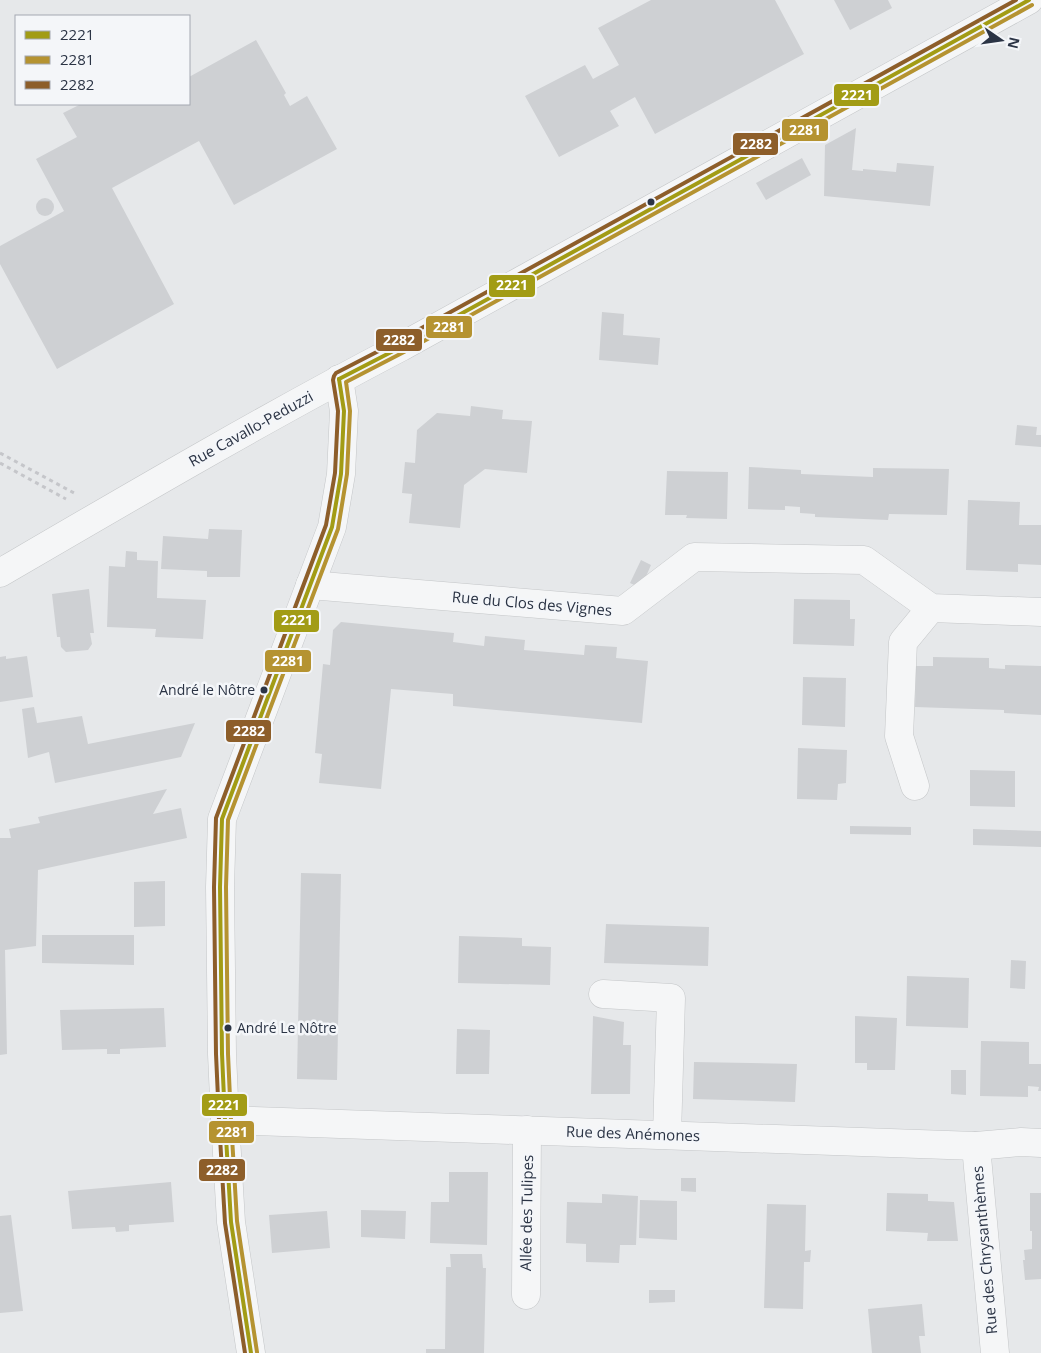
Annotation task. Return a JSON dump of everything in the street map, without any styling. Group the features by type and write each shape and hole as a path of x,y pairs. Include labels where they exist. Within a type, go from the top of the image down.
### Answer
{"street":[{"name":"Rue Cavallo-Peduzzi","path":"0,573 102,513 339,380 1029,0"},
{"path":"251,1353 231,1222 225,1120 222,1054 220,887 222,819 332,527 341,474 344,411 339,380"},
{"name":"Rue du Clos des Vignes","path":"310,585 622,611 694,557 864,560 931,608"},
{"path":"916,786 899,736 903,642 931,608 1041,612"},
{"path":"603,994 672,998 667,1135"},
{"name":"Rue des Anémones","path":"225,1120 976,1146 1021,1142 1041,1143"},
{"name":"Allée des Tulipes","path":"526,1295 527,1130"},
{"name":"Rue des Chrysanthèmes","path":"976,1146 995,1353"}],"path":[{"path":"0,453 102,513"},
{"path":"0,464 102,513"}],"building":[{"path":"651,0 775,0 804,54 655,134 635,97 610,111 619,126 559,157 525,96 585,65 593,79 619,65 598,28"},
{"path":"834,0 888,0 892,8 850,30"},
{"path":"256,40 286,93 284,95 290,106 307,96 337,149 234,205 199,141 112,188 174,304 57,369 0,264 0,246 64,211 36,159 77,137 63,113 79,105 190,105 190,76"},
{"path":"856,128 852,170 896,172 897,163 934,166 930,206 824,196 825,145"},
{"path":"802,158 811,175 766,200 756,183"},
{"path":"45,198 51,201 54,207 51,213 45,216 39,213 36,207 39,201"},
{"path":"602,312 624,314 623,335 660,338 658,365 599,360"},
{"path":"471,406 503,410 502,419 532,421 527,473 485,469 464,485 460,528 409,523 412,494 402,493 405,462 415,463 417,430 437,413 470,416"},
{"path":"1017,425 1037,427 1036,435 1041,435 1041,447 1015,445"},
{"path":"749,467 801,470 801,474 873,477 873,468 949,469 947,515 889,514 888,520 815,517 815,514 800,513 800,507 785,506 785,510 748,509"},
{"path":"667,471 728,472 727,519 686,518 687,515 665,515"},
{"path":"968,500 1020,502 1019,525 1041,525 1041,565 1018,564 1018,572 966,570"},
{"path":"209,529 242,530 240,577 207,577 207,571 161,569 163,536 208,539"},
{"path":"126,551 137,552 137,560 158,561 157,598 206,600 203,639 155,637 156,629 107,627 109,566 125,567"},
{"path":"641,560 651,565 641,588 630,583"},
{"path":"89,589 94,633 90,633 92,644 88,650 66,652 61,647 60,637 57,637 52,594"},
{"path":"794,599 850,600 850,619 855,619 854,646 793,644"},
{"path":"341,622 454,633 453,642 484,646 485,636 525,640 524,650 584,655 585,645 617,647 616,658 648,661 642,723 453,706 453,694 391,689 381,789 319,783 322,754 315,753 323,664 330,665 333,630"},
{"path":"6,656 6,659 27,656 33,697 0,702 0,657"},
{"path":"933,657 989,658 989,668 1005,669 1005,665 1041,666 1041,715 1004,713 1004,710 915,707 916,666 933,666"},
{"path":"803,677 846,678 845,727 802,725"},
{"path":"34,707 37,723 82,716 88,744 195,723 181,757 55,783 49,752 28,758 22,709"},
{"path":"798,748 847,750 846,783 838,784 837,800 797,799"},
{"path":"970,770 1015,771 1015,807 970,806"},
{"path":"167,789 153,814 181,808 187,838 38,870 36,946 5,950 7,1054 0,1055 0,838 11,838 9,829 40,823 38,817"},
{"path":"850,826 911,827 911,835 850,834"},
{"path":"973,829 1041,831 1041,847 973,845"},
{"path":"301,873 341,874 337,1080 297,1079"},
{"path":"165,881 165,926 134,927 134,882"},
{"path":"606,924 709,927 708,966 604,963"},
{"path":"42,935 134,935 134,965 42,963"},
{"path":"459,936 522,938 522,946 551,947 550,985 458,983"},
{"path":"1011,960 1026,961 1025,989 1010,988"},
{"path":"907,976 969,978 968,1028 906,1026"},
{"path":"164,1008 166,1047 120,1049 120,1054 107,1054 107,1049 62,1050 60,1010"},
{"path":"593,1016 624,1022 623,1045 631,1045 630,1094 591,1094"},
{"path":"855,1016 897,1018 895,1070 867,1070 867,1063 855,1063"},
{"path":"457,1029 490,1030 489,1074 456,1074"},
{"path":"981,1041 1029,1042 1029,1064 1041,1064 1041,1091 1038,1091 1039,1087 1028,1086 1028,1097 980,1096"},
{"path":"694,1062 797,1064 795,1102 693,1099"},
{"path":"951,1070 966,1070 966,1095 951,1094"},
{"path":"449,1172 488,1172 487,1245 430,1243 431,1202 449,1202"},
{"path":"681,1178 696,1178 696,1192 681,1191"},
{"path":"171,1182 174,1222 129,1225 129,1231 116,1232 115,1227 72,1229 68,1191"},
{"path":"887,1193 928,1194 928,1201 954,1202 958,1241 927,1241 928,1233 886,1231"},
{"path":"1030,1193 1041,1193 1041,1279 1025,1280 1024,1250 1032,1249"},
{"path":"602,1194 638,1196 636,1245 620,1245 619,1263 586,1262 586,1244 566,1243 567,1202 602,1203"},
{"path":"640,1200 677,1201 677,1240 639,1238"},
{"path":"767,1204 806,1205 805,1251 811,1250 810,1262 804,1262 803,1309 764,1308"},
{"path":"361,1210 406,1211 405,1239 361,1237"},
{"path":"327,1211 330,1248 272,1253 269,1215"},
{"path":"11,1215 23,1311 0,1313 0,1216"},
{"path":"450,1254 482,1254 483,1268 486,1268 484,1353 426,1353 426,1349 445,1349 446,1267 451,1267"},
{"path":"649,1290 675,1290 675,1302 649,1303"},
{"path":"922,1304 925,1336 919,1336 921,1353 872,1353 868,1309"}],"transit line":[{"name":"2282","path":"245,1353 225,1223 219,1120 216,1054 214,887 216,818 326,525 335,473 338,411 334,376 336,373 398,341 1016,0"},
{"name":"2221","path":"339,379 401,347 1029,0"},
{"name":"2281","path":"257,1352 237,1221 231,1120 228,1054 226,887 228,820 338,529 347,474 350,411 346,382 404,352 1032,5"},
{"name":"2221","path":"251,1353 231,1222 225,1120 222,1054 220,887 222,819 332,527 341,474 344,411 339,379"}],"place":[{"name":"André le Nôtre","path":"264,690"},
{"name":"André Le Nôtre","path":"228,1028"}]}
